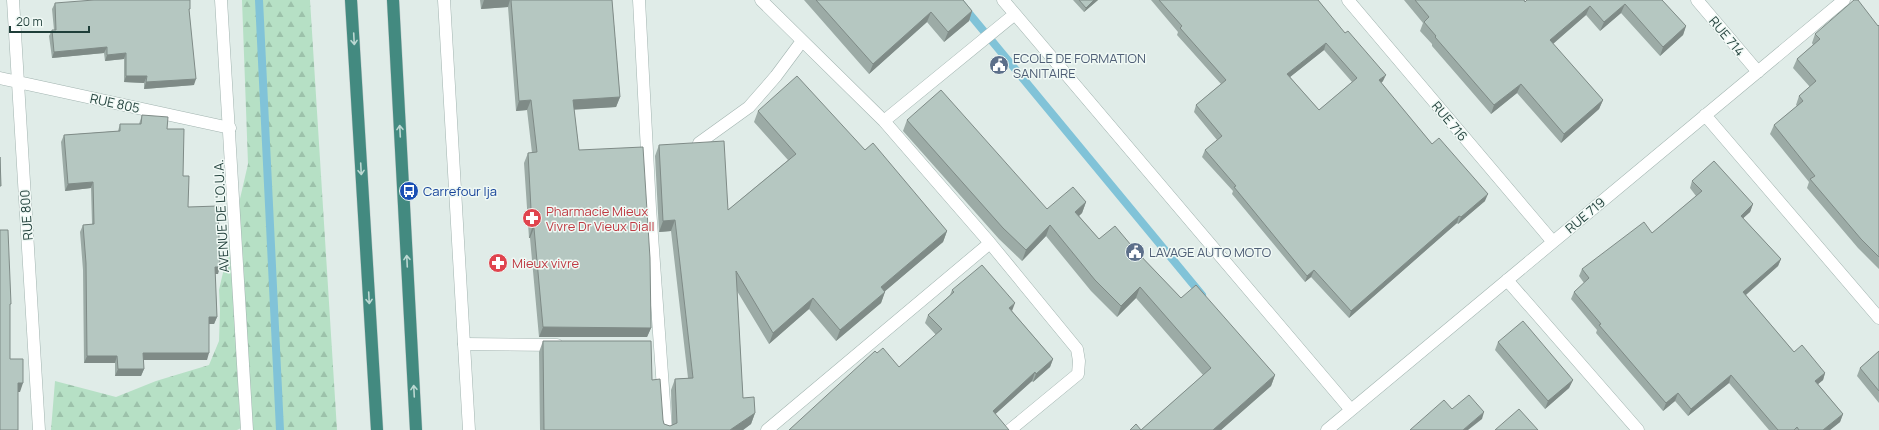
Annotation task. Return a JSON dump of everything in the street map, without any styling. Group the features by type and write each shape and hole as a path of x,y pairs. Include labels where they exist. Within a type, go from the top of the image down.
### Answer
{"highway":[{"path":"351,0 377,430"},
{"path":"393,0 416,430"}],"street":[{"name":"RUE 800","path":"13,0 39,430"},
{"name":"AVENUE DE L'O.U.A.","path":"221,0 230,128 247,430"},
{"path":"444,0 470,430"},
{"path":"639,0 656,345 666,430"},
{"path":"761,0 884,121 990,243 1077,349 1079,362 1078,374 1010,430"},
{"path":"1003,0 1351,410"},
{"name":"RUE 716","path":"1348,0 1552,242"},
{"name":"RUE 714","path":"1697,0 1758,72"},
{"name":"RUE 719","path":"1327,430 1844,0"},
{"path":"884,121 1015,14"},
{"path":"699,143 749,107 776,76 802,41"},
{"name":"RUE 805","path":"0,78 17,83 230,128"},
{"path":"1705,115 1879,318"},
{"path":"767,430 990,243"},
{"path":"1508,280 1638,430"},
{"path":"464,344 566,345"}],"green space":[{"path":"242,0 310,0 337,430 252,430 251,423 237,430 51,430 55,381 116,397 156,381 209,365 219,341 219,290 248,164"}],"building":[{"path":"94,0 190,0 189,9 196,79 146,82 147,76 126,76 126,53 107,55 107,47 54,52 52,30 56,30 55,3"},
{"path":"511,0 612,0 620,97 573,100 579,150 643,147 650,258 651,328 543,327 534,228 532,228 528,153 537,152 531,100 519,101"},
{"path":"816,0 963,0 972,11 948,32 931,12 873,64"},
{"path":"1079,0 1094,0 1086,8"},
{"path":"1159,0 1318,0 1345,33 1348,31 1386,75 1379,80 1432,144 1439,138 1488,194 1461,217 1459,216 1351,311 1314,270 1307,276 1234,187 1236,186 1205,150 1222,136 1196,105 1226,80 1180,28 1182,26","holes":["1326,43 1357,78 1319,110 1287,74"]},
{"path":"1415,0 1524,0 1525,2 1527,0 1662,0 1686,26 1663,47 1625,4 1604,22 1590,6 1550,40 1603,100 1564,134 1521,84 1494,105 1435,37 1436,36 1424,22 1429,17"},
{"path":"1854,0 1858,0 1878,26 1879,25 1879,257 1861,239 1810,179 1815,176 1774,125 1803,101 1799,96 1816,81 1797,59 1820,39 1815,34"},
{"path":"797,76 865,150 873,143 947,231 881,287 885,292 840,330 813,298 773,333 736,271 743,398 754,397 755,413 730,430 544,430 543,341 651,341 652,380 660,379 664,424 670,426 677,423 675,379 693,378 675,220 663,221 659,145 724,141 728,210 796,154 758,111"},
{"path":"941,90 1047,209 1073,187 1086,202 1075,212 1099,239 1115,226 1136,251 1181,298 1196,285 1275,375 1213,430 1141,430 1211,368 1140,287 1121,306 1095,280 1050,225 1026,250 1003,228 907,120"},
{"path":"142,115 168,117 167,129 184,129 183,176 189,176 188,207 218,206 220,267 215,267 217,317 209,317 209,353 143,353 144,369 118,369 117,356 87,356 86,263 83,225 94,224 93,182 68,184 64,135 120,131 120,124 141,124"},
{"path":"0,157 1,186 0,186"},
{"path":"1714,161 1753,204 1741,216 1781,259 1743,292 1794,352 1802,345 1825,373 1815,381 1843,414 1823,430 1799,430 1797,427 1794,430 1778,430 1731,375 1691,409 1678,393 1666,403 1599,325 1601,324 1574,292 1589,278 1582,269 1644,222 1652,233 1702,191 1692,181"},
{"path":"0,230 8,230 11,304 10,359 23,359 23,383 18,383 18,430 0,430"},
{"path":"982,265 1015,303 1009,308 1053,359 1036,374 1035,372 993,411 1009,430 789,430 875,351 877,353 883,348 899,367 942,329 928,315 954,292 952,290"},
{"path":"1523,321 1573,380 1548,401 1498,342"},
{"path":"1879,351 1879,391 1860,368"},
{"path":"1469,395 1484,412 1463,430 1410,430 1444,400 1452,409"},
{"path":"1519,409 1538,430 1495,430"},
{"path":"1136,424 1141,430 1130,430"}],"waterway":[{"path":"259,0 280,430"},
{"path":"958,0 1202,295"}],"place":[{"name":"ECOLE DE FORMATION SANITAIRE","path":"999,65"},
{"name":"Carrefour Ija","path":"409,191"},
{"name":"Pharmacie Mieux Vivre Dr Vieux Diall","path":"532,218"},
{"name":"LAVAGE AUTO MOTO","path":"1135,252"},
{"name":"Mieux vivre","path":"498,263"}]}
